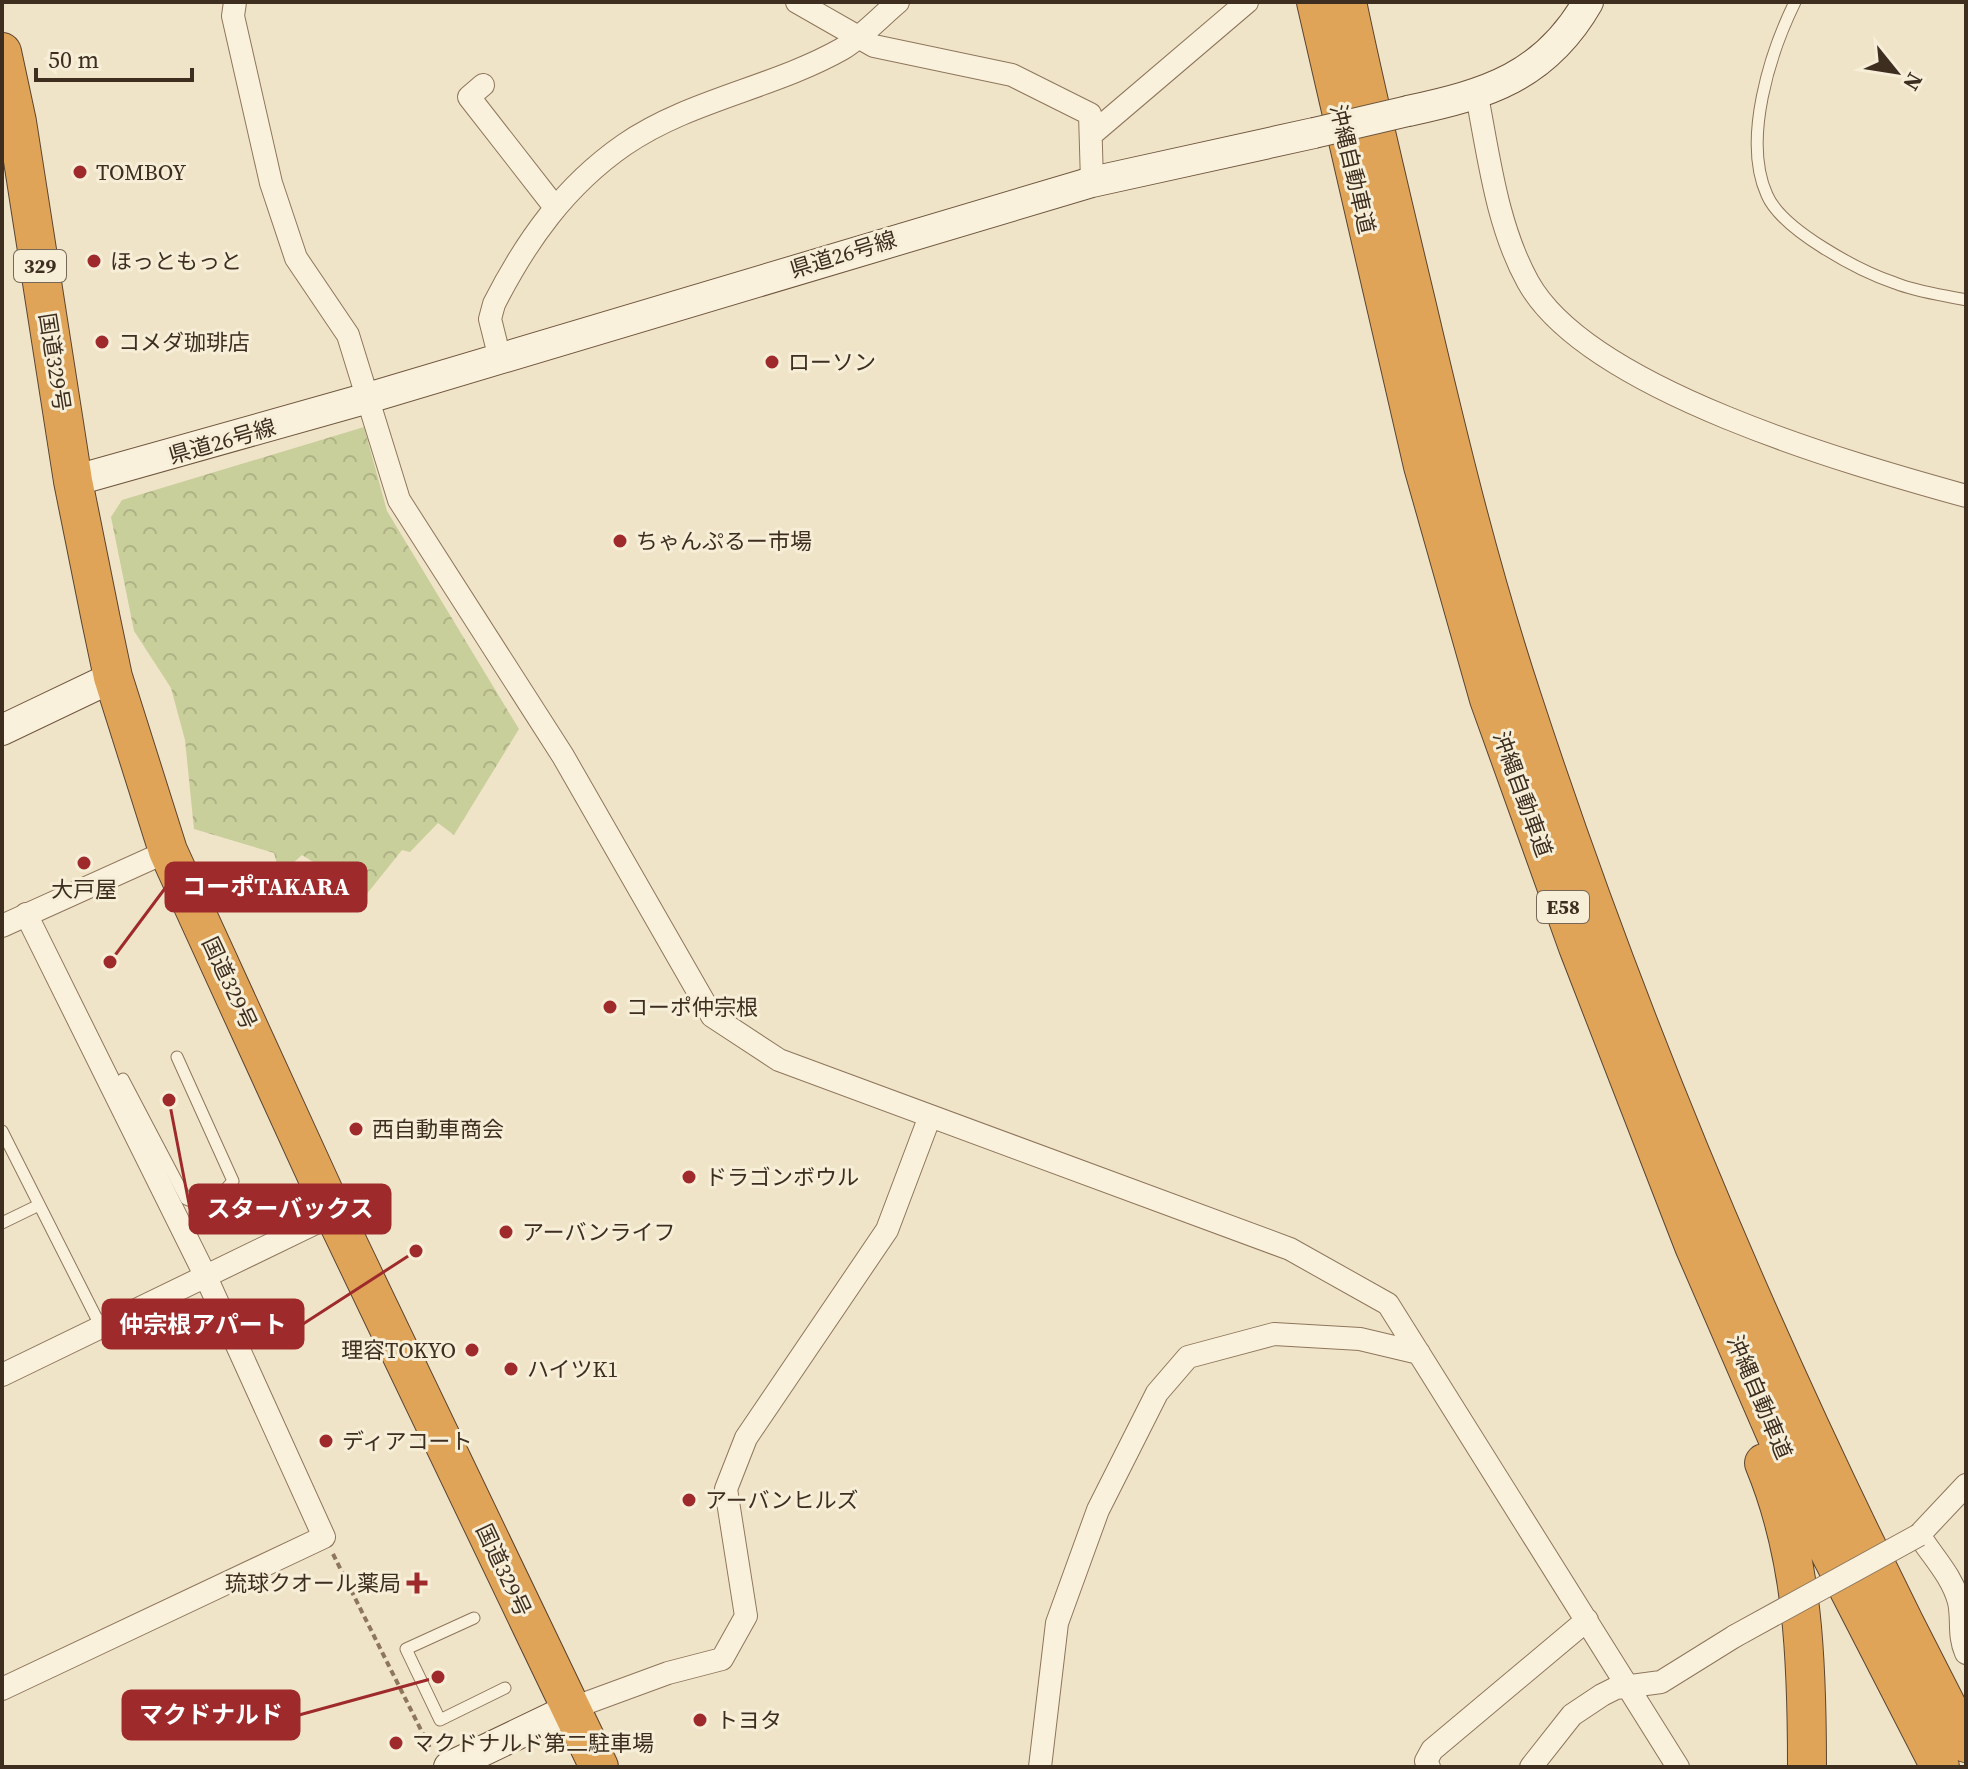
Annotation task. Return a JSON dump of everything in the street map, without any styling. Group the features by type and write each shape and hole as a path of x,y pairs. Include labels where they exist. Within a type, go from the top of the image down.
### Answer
{"highway":[{"name":"沖縄自動車道","path":"1316,2 1423,466 1489,699 1578,947 1694,1246 1812,1518 1940,1767"},
{"name":"沖縄自動車道","path":"1347,2 1452,453 1520,694 1600,926 1739,1273 1922,1660 1966,1743"},
{"name":"国道329号","path":"2,52 17,122 73,481 113,677 168,851 334,1214 599,1767"},
{"path":"1694,1246 1700,1306 1768,1472 1794,1569 1804,1642 1807,1767"},
{"path":"1922,1660 1966,1718"}],"main road":[{"name":"県道26号線","path":"73,481 368,398 1092,182 1477,96 1516,77 1541,60 1575,25 1588,2"},
{"path":"2,730 113,677"},
{"path":"442,1763 570,1709"}],"street":[{"path":"235,2 233,16 271,183 296,258 348,335 399,500 563,756 712,1016 779,1060 1290,1249 1388,1304 1678,1767"},
{"path":"797,2 874,46 1012,75 1090,114 1092,182"},
{"path":"500,359 490,319 494,304 554,206 625,143 664,123 840,49 860,37 898,2"},
{"path":"1092,134 1247,2"},
{"path":"483,85 469,97 554,206"},
{"path":"1477,96 1491,169 1517,258 1529,285 1579,340 1640,376 1811,451 1966,496"},
{"path":"2,926 168,851"},
{"path":"2,1689 324,1537 206,1277 26,914"},
{"path":"570,1709 668,1673 722,1659 746,1616 726,1489 746,1438 887,1230 930,1116"},
{"path":"2,1375 334,1214"},
{"path":"1040,1767 1057,1623 1098,1510 1157,1393 1188,1357 1274,1334 1360,1339 1419,1353"},
{"path":"1531,1767 1572,1715 1616,1688 1630,1689 1661,1682 1735,1636 1919,1535 1966,1485"},
{"path":"1919,1535 1950,1578 1960,1605 1959,1638 1966,1653"},
{"path":"1429,1767 1426,1761 1432,1750 1587,1620"}],"lane":[{"path":"1795,2 1782,28 1754,143 1767,197 1807,240 1895,283 1966,300"},
{"path":"123,1079 186,1199 198,1204 225,1190 233,1181 177,1057"},
{"path":"2,1131 101,1327"},
{"path":"2,1223 39,1205"},
{"path":"474,1618 406,1649 440,1720 505,1688"}],"path":[{"path":"324,1537 442,1763"}],"green space":[{"path":"364,427 387,511 519,729 454,835 438,823 410,852 402,850 366,895 302,855 280,875 274,853 194,829 185,740 171,688 134,631 111,517 122,500"}],"place":[{"name":"TOMBOY","path":"80,172"},
{"name":"ほっともっと","path":"94,261"},
{"name":"コメダ珈琲店","path":"102,342"},
{"name":"ローソン","path":"772,362"},
{"name":"ちゃんぷるー市場","path":"620,541"},
{"name":"大戸屋","path":"84,863"},
{"name":"コーポTAKARA","path":"110,962"},
{"name":"コーポ仲宗根","path":"610,1007"},
{"name":"スターバックス","path":"169,1100"},
{"name":"西自動車商会","path":"356,1129"},
{"name":"ドラゴンボウル","path":"689,1177"},
{"name":"アーバンライフ","path":"506,1232"},
{"name":"仲宗根アパート","path":"416,1251"},
{"name":"理容TOKYO","path":"472,1350"},
{"name":"ハイツK1","path":"511,1369"},
{"name":"ディアコート","path":"326,1441"},
{"name":"アーバンヒルズ","path":"689,1500"},
{"name":"琉球クオール薬局","path":"417,1583"},
{"name":"マクドナルド","path":"438,1677"},
{"name":"トヨタ","path":"700,1720"},
{"name":"マクドナルド第二駐車場","path":"396,1743"}]}
